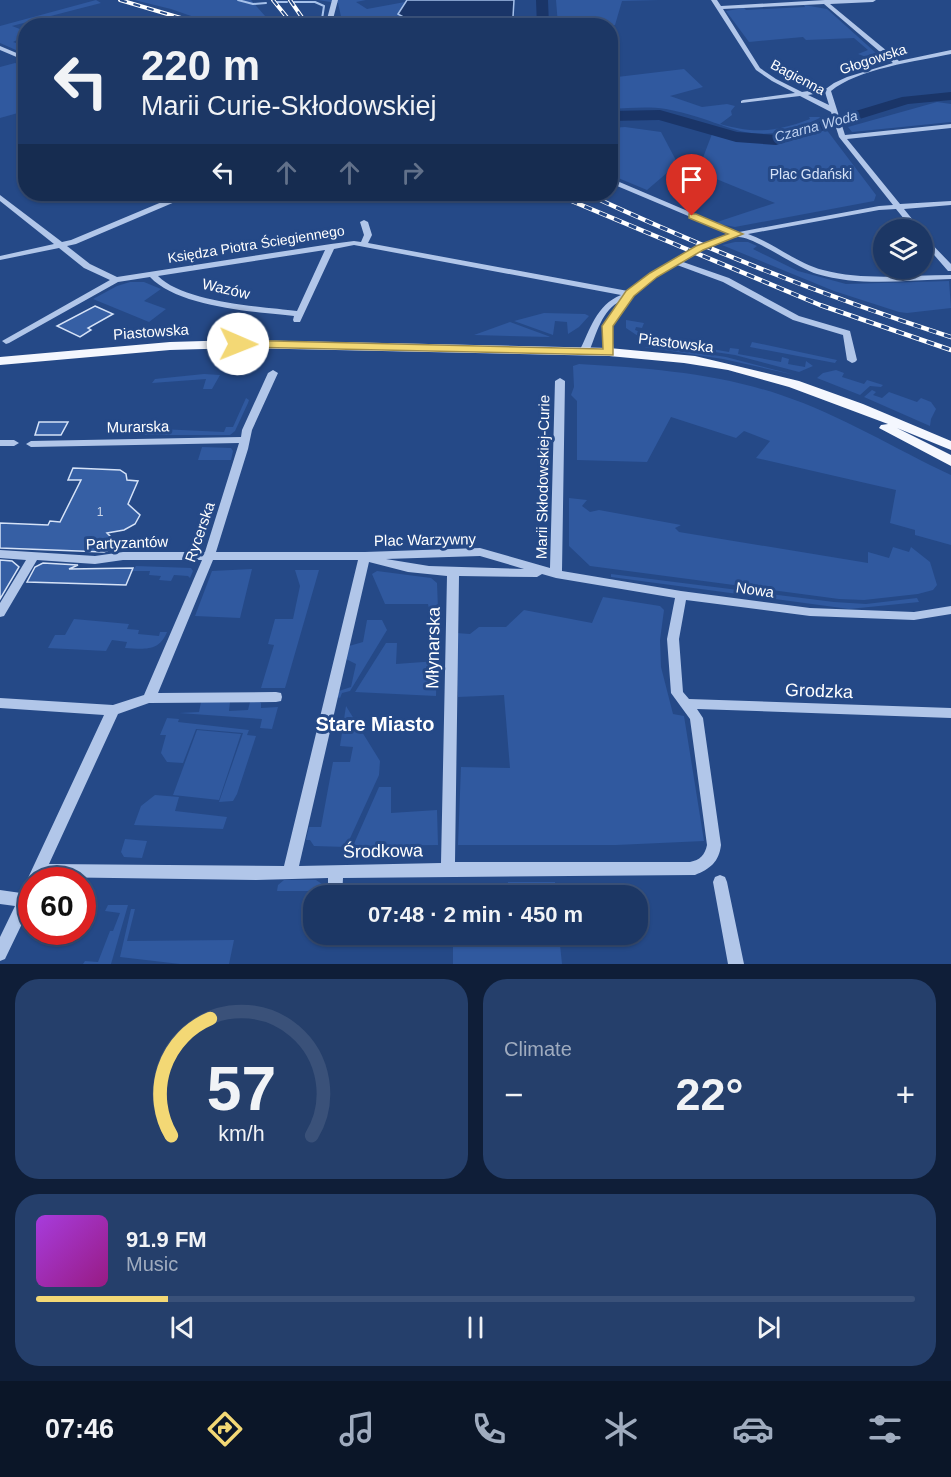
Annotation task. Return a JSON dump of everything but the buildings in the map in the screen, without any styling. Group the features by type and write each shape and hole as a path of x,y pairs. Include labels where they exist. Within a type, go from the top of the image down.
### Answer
{"main road":[{"name":"Piastowska","path":"0,361 170,346 238,344 609,352 695,360 750,372 806,388 951,446"},
{"name":"Piastowska","path":"806,388 951,461"}],"street":[{"path":"330,18 336,0"},
{"name":"Bagienna","path":"714,0 756,66 769,77 835,112"},
{"path":"718,8 873,0"},
{"path":"825,2 897,63"},
{"path":"0,48 18,56"},
{"name":"Głogowska","path":"907,219 841,135 829,90 855,77 897,63 951,52"},
{"path":"743,102 829,90"},
{"path":"841,135 951,126"},
{"path":"618,183 758,241 805,267 840,277 859,279 951,276"},
{"path":"0,197 94,271 116,280"},
{"path":"0,258 62,246 169,201"},
{"path":"609,352 607,326 630,294 653,275 714,241 738,234 896,206 951,203"},
{"path":"364,222 368,235 364,244"},
{"name":"Księdza Piotra Ściegiennego","path":"6,341 116,280 331,246 364,244 630,294"},
{"name":"Wazów","path":"152,274 157,280 178,291 240,308 298,317 331,246"},
{"path":"933,248 949,265"},
{"path":"676,262 726,280 796,318 847,333 852,360"},
{"path":"584,352 604,310 614,301 630,294"},
{"name":"Rycerska","path":"149,698 209,556 247,430 272,375"},
{"name":"Marii Skłodowskiej-Curie","path":"556,574 560,381"},
{"name":"Murarska","path":"31,444 245,440"},
{"path":"0,444 14,443"},
{"name":"Plac Warzywny","path":"365,556 477,552 556,574"},
{"name":"Partyzantów","path":"0,554 95,560 123,556 365,556"},
{"path":"0,614 34,556"},
{"path":"290,873 365,556 388,565 453,571 556,574"},
{"path":"489,572 498,565 492,556"},
{"name":"Młynarska","path":"448,869 453,571"},
{"name":"Nowa","path":"556,574 681,595 810,612 914,616 951,610"},
{"path":"681,595 673,654 677,693 685,704"},
{"path":"0,703 119,709 149,698 276,697"},
{"name":"Środkowa","path":"96,871 290,873 448,869 692,869 707,862 714,845 696,718 685,704"},
{"name":"Grodzka","path":"685,704 951,713"},
{"path":"40,867 119,709"},
{"path":"335,885 336,872"},
{"path":"720,882 736,964"},
{"path":"0,897 18,899"},
{"path":"0,954 18,915"}],"green space":[{"path":"96,0 101,3 43,18 30,18"},
{"path":"134,0 251,0 267,18 197,18"},
{"path":"317,0 366,0 356,2 367,9 405,2 403,6 429,18 341,18 338,3"},
{"path":"556,0 659,0 622,1 617,18 557,18"},
{"path":"804,5 827,9 886,62 858,54 868,50 854,38 806,40 803,37 749,42 726,11 744,8 746,10 805,7"},
{"path":"18,21 18,24 12,26 18,28 18,40 13,42 18,44 18,51 0,43 0,26"},
{"path":"18,64 18,113 0,118 0,67"},
{"path":"684,69 703,87 670,96 702,107 727,104 735,106 731,111 732,115 720,124 744,129 776,129 810,119 809,117 822,117 797,128 758,134 742,131 666,109 645,107 618,109 618,77"},
{"path":"937,102 951,104 951,122 852,132 848,127"},
{"path":"618,128 661,132 679,166 675,166 647,190 618,178"},
{"name":"Plac Gdański","path":"826,129 876,195 874,201 735,227 714,223 775,203 687,167 699,168 712,134 743,141 769,142 795,138"},
{"path":"748,242 757,246 753,249 798,271 846,284 949,281 951,308 899,312 834,291 722,245"},
{"path":"130,282 144,282 161,289 144,301 166,309 149,322 93,299"},
{"path":"544,313 589,316 579,327 568,334 567,322 555,321 553,335 514,321"},
{"path":"626,320 644,323 642,328 636,327 635,330 640,332 639,336 679,344 681,339 689,341 688,345 729,352 730,348 739,349 738,354 781,362 782,357 789,359 788,364 805,367 806,361 813,366 799,372 735,355 647,342 626,328"},
{"path":"510,322 548,336 550,337 474,335"},
{"path":"752,342 837,360 835,363 750,347"},
{"path":"644,347 660,347 726,357 795,375 723,359"},
{"path":"579,364 656,370 732,381 781,395 846,422 951,475 951,545 915,535 915,530 890,523 896,490 756,458 770,441 744,431 736,438 671,417 647,462 577,460 577,401 571,395 574,387 573,366"},
{"path":"836,370 844,373 842,377 864,384 867,380 883,385 881,387 870,386 860,395 817,378 823,373"},
{"path":"204,374 220,375 212,389 203,389 206,379 152,383 155,379"},
{"path":"872,390 876,392 873,395 882,398 889,392 917,402 921,398 931,402 936,409 930,426 864,397"},
{"path":"246,398 249,400 248,403 235,431 230,435 141,435 137,433 139,428 224,432 226,427 233,427"},
{"path":"202,447 231,448 233,451 231,460 198,460"},
{"path":"569,498 587,500 582,506 590,512 599,510 681,525 675,528 679,532 868,563 868,552 889,558 893,547 909,552 911,547 930,562 937,585 933,590 918,594 864,600 839,599 590,566 569,546"},
{"path":"136,566 191,568 193,571 190,578 174,575 171,581 159,580 161,576 149,575 150,571 132,571"},
{"path":"252,569 240,618 195,616 212,571"},
{"path":"295,570 319,570 285,688 261,688 274,645 268,644 275,619 293,619 300,586"},
{"path":"377,571 431,578 437,583 438,609 429,609 428,604 385,604 372,574"},
{"path":"611,574 834,602 866,604 917,598 919,602 849,609 611,577"},
{"path":"603,597 660,606 664,610 660,640 661,667 673,714 684,716 704,841 616,845 458,845 461,767 510,768 504,695 458,697 456,633 470,634 479,627 506,627 524,610 592,623"},
{"path":"74,619 129,624 127,629 139,630 138,634 159,636 160,632 167,632 160,643 145,649 125,648 127,642 112,640 106,651 48,648 55,635 65,635"},
{"path":"367,620 382,620 387,630 350,691 342,693 340,698 337,697 339,691 351,687 356,664 346,659 349,646 363,642"},
{"path":"386,643 397,643 396,664 437,661 436,696 355,692"},
{"path":"258,700 261,708 278,707 272,729 260,728 262,719 179,713 199,712 201,702 230,702 229,711 248,710 250,702"},
{"path":"346,706 380,761 379,775 346,847 314,846 310,840 306,840 309,827 321,827 333,762 350,762 353,747 340,746"},
{"path":"167,718 179,719 178,722 249,730 247,735 256,736 233,801 219,802 243,733 196,729 183,763 167,762 161,753 166,735 160,735"},
{"path":"197,730 241,734 219,800 173,795"},
{"path":"379,787 391,787 391,813 437,810 438,845 353,846"},
{"path":"155,795 179,797 175,811 227,817 223,829 134,825 141,806"},
{"path":"125,839 147,841 142,858 124,857 121,852"},
{"path":"284,880 316,880 324,885 303,885 303,891 277,891 278,885"},
{"path":"508,882 555,882 555,885 508,885"},
{"path":"364,883 437,883 437,885 362,885"},
{"path":"108,905 128,905 111,964 83,964 85,961 98,962 110,931 113,931 120,913 105,911"},
{"path":"131,909 135,909 127,941 234,940 229,964 180,964 120,957"},
{"path":"453,945 560,945 562,964 453,964"}],"shaded area":[{"path":"407,0 514,0 513,17 515,18 405,18 398,14"}],"waterway":[{"path":"238,0 253,4 266,3"},
{"name":"Czarna Woda","path":"542,0 543,18"},
{"path":"277,2 287,2"},
{"path":"294,2 315,2 324,6 322,18"},
{"name":"Czarna Woda","path":"618,116 660,115 736,137 776,140 907,100 951,96"}],"railway":[{"path":"120,0 181,18"},
{"path":"273,0 288,18"},
{"path":"290,0 302,18"},
{"path":"572,201 820,305 951,350"},
{"path":"603,201 767,271 858,306 951,337"}],"district":[{"name":"Stare Miasto","path":"375,724"}],"route":[{"path":"238,344 609,352 607,326 630,294 653,275 700,248 716,240 738,234 692,216"}]}
